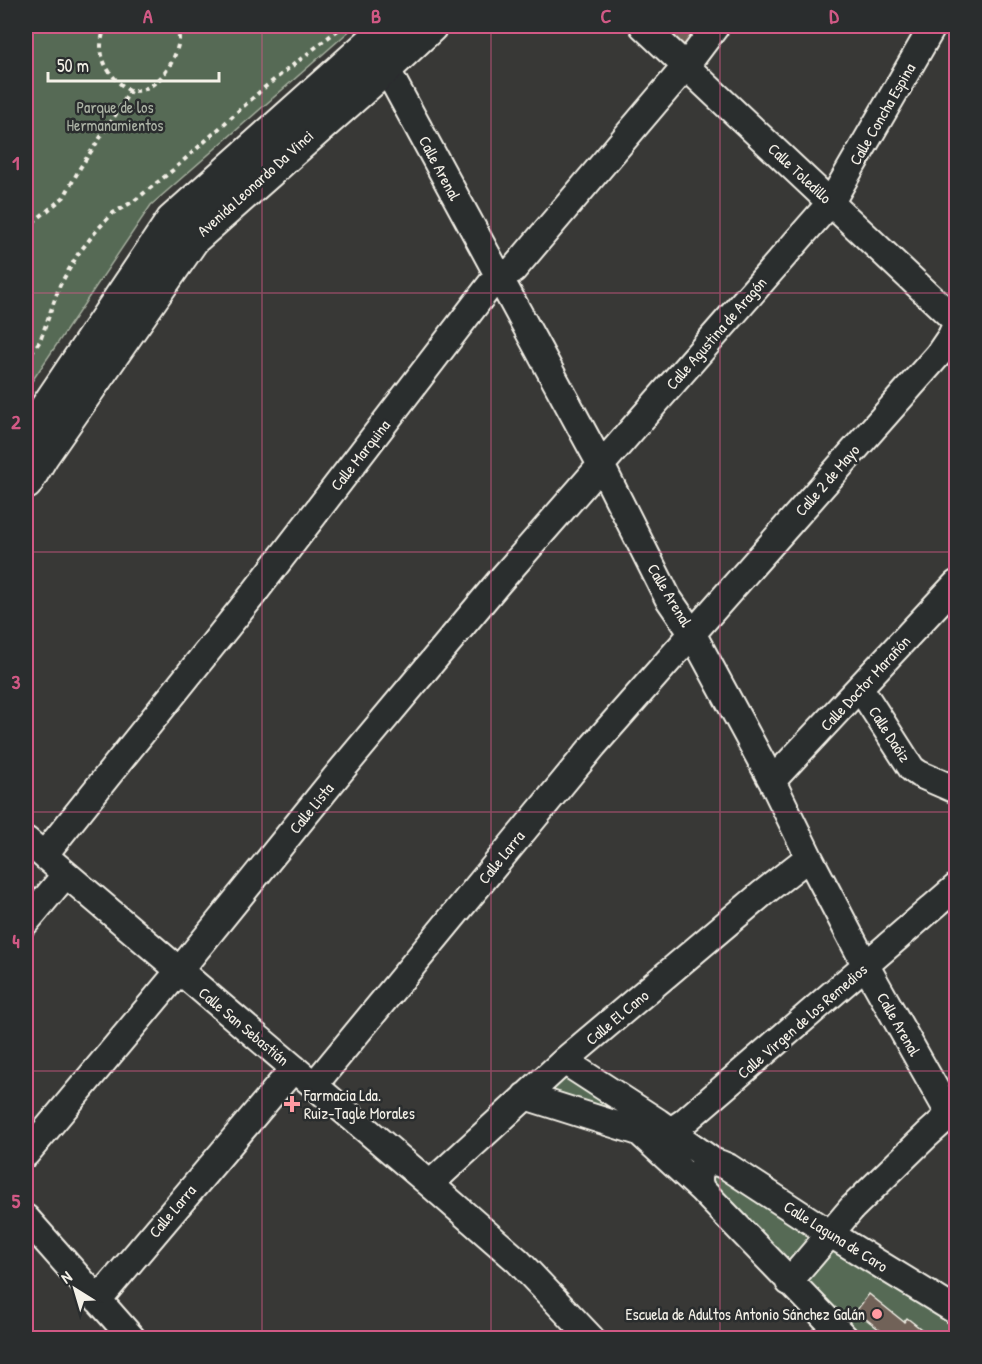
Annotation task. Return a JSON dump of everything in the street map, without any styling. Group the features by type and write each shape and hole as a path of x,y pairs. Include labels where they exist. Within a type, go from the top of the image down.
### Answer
{"street":[{"name":"Avenida Leonardo Da Vinci","path":"26,438 172,221 390,26"},
{"name":"Avenida Leonardo Da Vinci","path":"26,483 42,456 193,239 431,26"},
{"name":"Calle Toledillo","path":"643,26 957,323"},
{"name":"Calle Marquina","path":"35,848 251,597 498,275 513,270 686,66 716,26"},
{"name":"Calle Concha Espina","path":"831,202 933,26"},
{"name":"Calle Arenal","path":"386,68 601,465 668,598 692,633 772,781 866,966 954,1115"},
{"name":"Calle Agustina de Aragón","path":"601,465 831,202"},
{"name":"Calle 2 de Mayo","path":"692,633 938,355 957,323"},
{"name":"Calle Lista","path":"26,1154 179,971 339,773 498,583 601,465"},
{"name":"Calle Doctor Marañón","path":"772,781 957,584"},
{"name":"Calle Larra","path":"315,1084 594,745 692,633"},
{"name":"Calle Daóiz","path":"860,688 912,769 957,790"},
{"name":"Calle San Sebastián","path":"35,848 315,1084 518,1261 591,1338"},
{"name":"Calle El Cano","path":"430,1184 564,1061 809,857"},
{"path":"26,922 66,874"},
{"name":"Calle Virgen de los Remedios","path":"671,1131 957,887"},
{"name":"Calle Laguna de Caro","path":"564,1061 714,1162 728,1167 829,1233 957,1311"},
{"name":"Calle Larra","path":"98,1300 294,1068"},
{"path":"525,1096 639,1132 657,1134 671,1131"},
{"path":"789,1282 852,1208 927,1135 954,1115"},
{"path":"639,1132 702,1190 789,1282 832,1334"},
{"path":"702,1190 698,1182 699,1174 703,1168 714,1162"},
{"path":"26,1218 132,1338"}],"path":[{"path":"106,26 102,33 100,48 104,62 111,75 130,92 143,90 155,83 166,72 176,51 179,38 178,26"},
{"path":"26,360 40,341 60,285 78,254 97,230 114,213 134,201 173,170 265,87 343,26"},
{"path":"26,228 63,197 130,92"}],"green space":[{"name":"Parque de los Hermanamientos","path":"26,26 355,26 151,205 26,390"},
{"path":"566,1070 651,1126 541,1093"},
{"path":"717,1172 814,1238 789,1266 710,1181"},
{"path":"832,1248 956,1324 956,1338 862,1338 803,1281"}],"building":[{"path":"662,26 702,26 686,48"},
{"name":"Escuela de Adultos Antonio Sánchez Galán","path":"869,1294 904,1322 907,1318 930,1336 927,1338 896,1338 892,1335 890,1338 856,1311"}],"place":[{"name":"Farmacia Lda. Ruiz-Tagle Morales","path":"292,1104"},
{"name":"Escuela de Adultos Antonio Sánchez Galán","path":"877,1314"}]}
